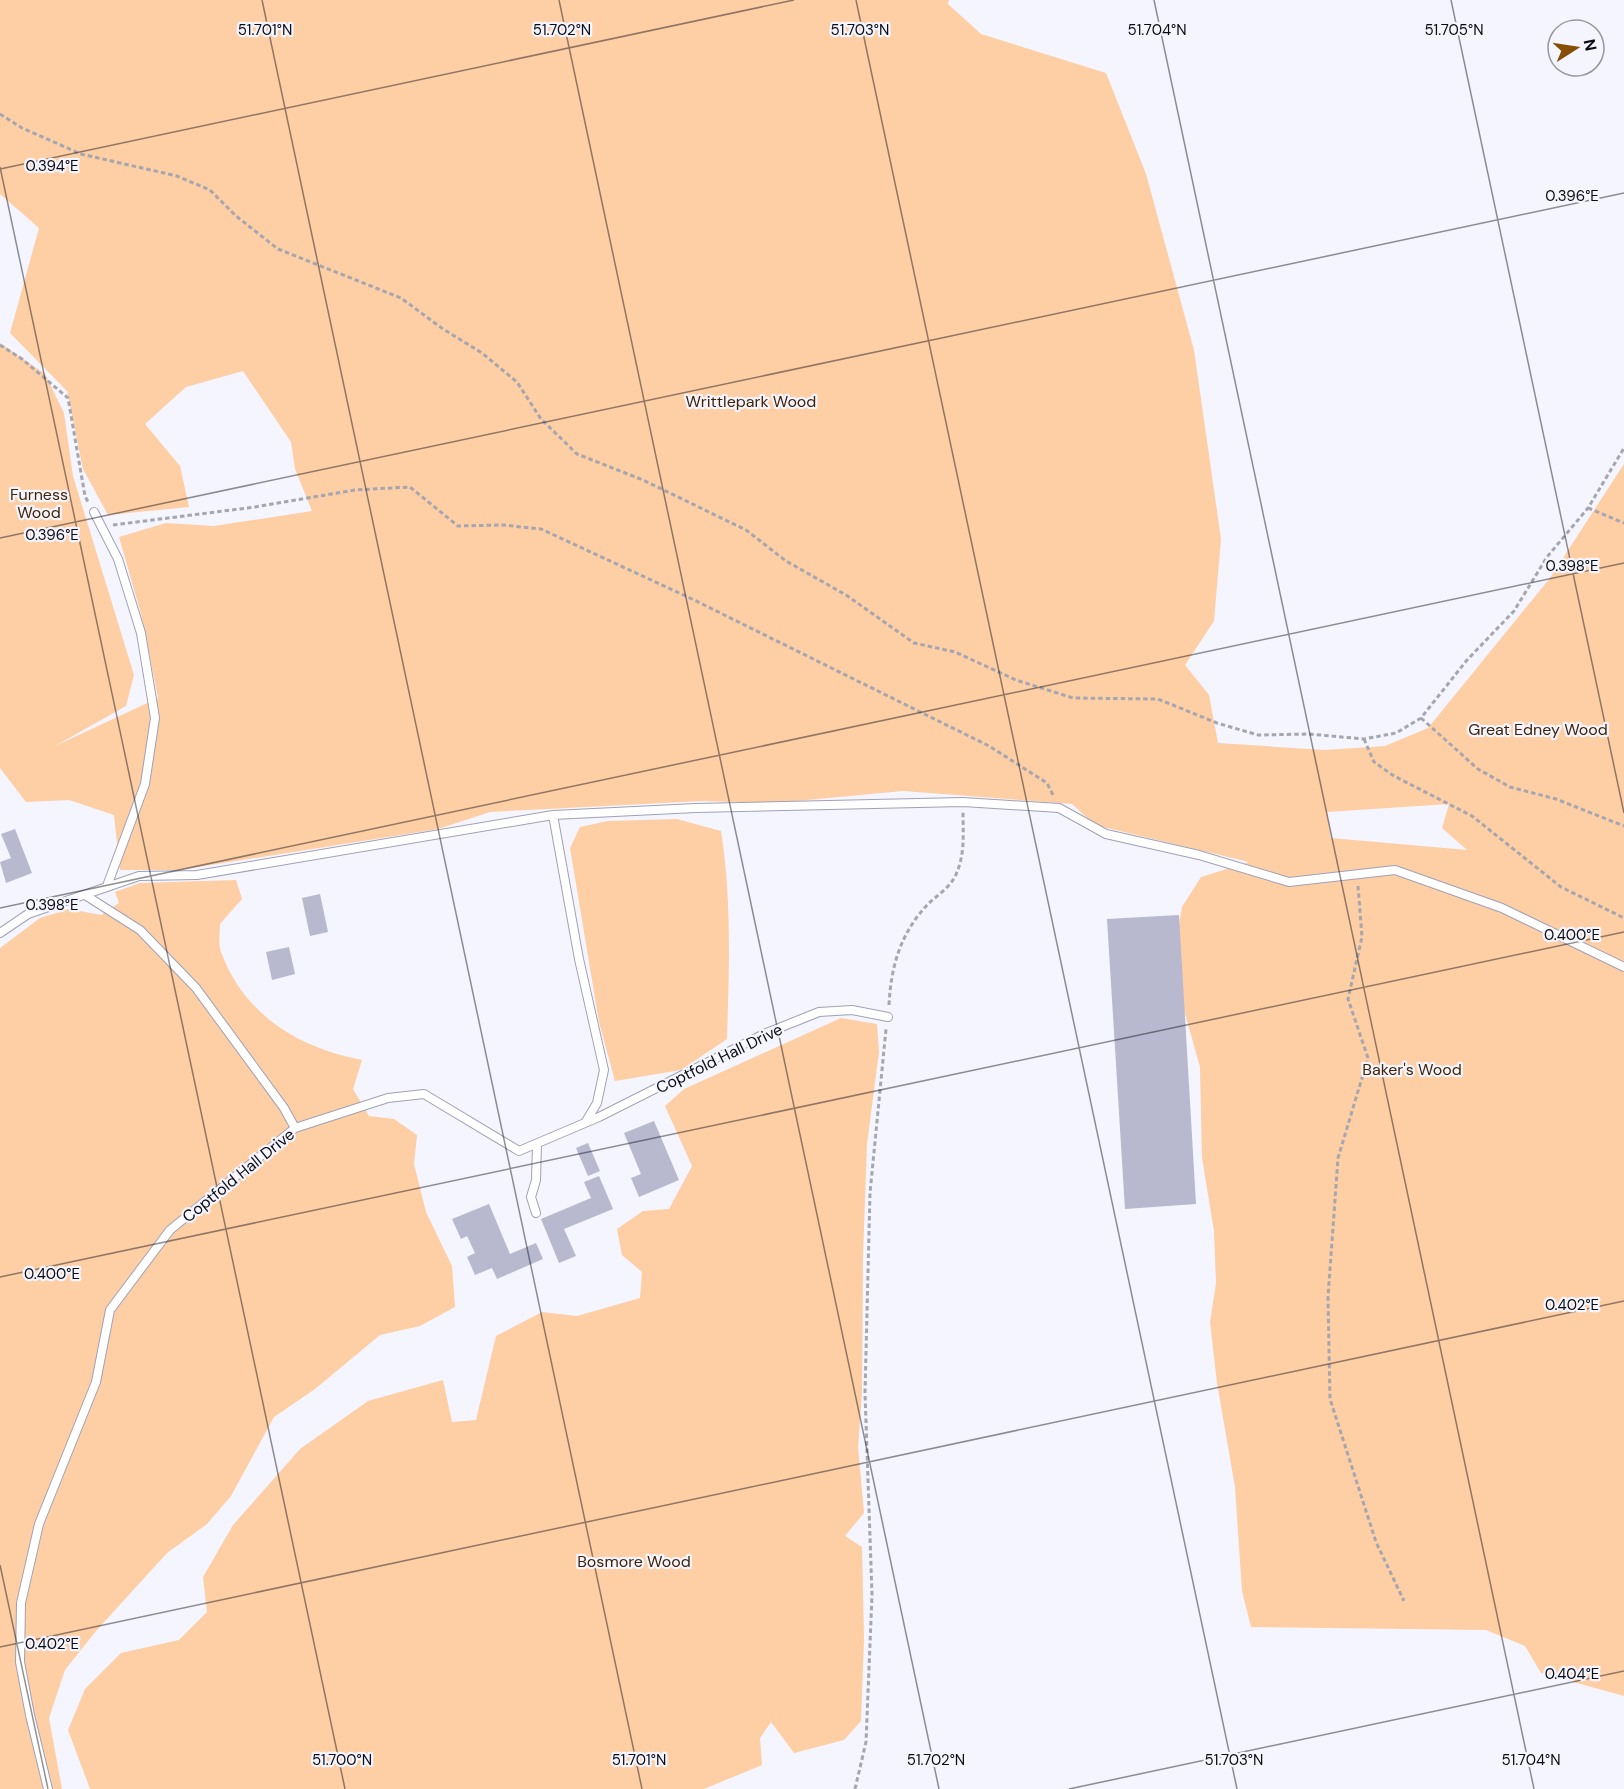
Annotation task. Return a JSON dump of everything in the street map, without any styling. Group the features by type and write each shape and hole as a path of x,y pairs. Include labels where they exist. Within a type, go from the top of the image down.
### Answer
{"lane":[{"path":"94,512 118,559 141,633 155,717 145,784 107,886"},
{"path":"0,933 28,914 139,876 197,876 303,860 486,825 553,815 696,808 963,802 1059,808 1106,834 1199,855 1289,882 1395,870 1502,909 1624,967"},
{"path":"553,815 579,959 604,1070 597,1103 585,1123"},
{"path":"85,895 140,930 196,988 284,1108 295,1128"},
{"name":"Coptfold Hall Drive","path":"48,1789 20,1662 21,1603 39,1524 96,1382 110,1310 170,1230 295,1128 388,1098 424,1094 519,1152 585,1123 764,1034 819,1012 852,1010 888,1017"},
{"path":"536,1213 531,1197 536,1180 537,1144"}],"path":[{"path":"0,114 22,128 81,154 177,176 210,190 236,216 278,249 401,298 443,329 482,353 516,382 541,419 577,454 643,480 746,530 786,561 846,595 914,643 955,652 1016,680 1073,698 1158,699 1217,723 1258,735 1309,734 1364,739 1396,733 1421,718 1467,660 1514,611 1547,557 1588,508 1624,448"},
{"path":"0,345 22,359 68,398 85,496 94,512"},
{"path":"102,527 255,507 355,490 410,487 458,526 503,525 541,529 711,609 989,746 1047,783 1059,808"},
{"path":"1588,508 1624,523"},
{"path":"1421,718 1478,769 1510,787 1556,799 1624,826"},
{"path":"1364,739 1374,762 1394,776 1472,816 1561,887 1624,918"},
{"path":"855,1789 866,1742 872,1595 865,1393 870,1193 889,994 900,942 919,915 947,888 957,874 963,851 963,802"},
{"path":"1357,874 1362,937 1348,999 1368,1058 1338,1158 1328,1297 1330,1399 1376,1542 1404,1601"}],"green space":[{"name":"Writtlepark Wood","path":"0,0 949,0 948,4 981,34 1106,73 1146,174 1194,350 1221,539 1214,621 1185,665 1209,695 1218,743 1325,750 1385,746 1428,728 1550,578 1624,464 1624,1696 1541,1673 1525,1646 1486,1630 1251,1627 1242,1591 1235,1487 1217,1383 1210,1322 1216,1283 1214,1231 1202,1158 1200,1067 1172,967 1182,907 1201,877 1249,862 1095,825 1072,804 903,791 775,803 702,801 490,812 438,829 179,870 120,870 114,815 69,800 26,802 0,768 0,343 45,374 64,413 73,476 134,675 126,706 55,746 158,698 141,614 119,537 166,523 214,526 312,511 295,469 291,442 243,371 186,387 145,424 180,466 189,507 108,515 83,469 67,391 10,333 39,228 0,194","holes":["1449,804 1442,828 1467,850 1331,838 1327,812"]},
{"path":"677,819 721,831 728,909 727,1039 681,1070 615,1081 599,1022 570,848 580,827 608,821"},
{"path":"236,880 242,899 220,924 219,942 231,974 259,1011 276,1025 317,1047 362,1060 353,1089 369,1116 394,1119 417,1135 414,1164 426,1212 452,1266 455,1307 420,1326 380,1335 315,1389 274,1417 231,1496 207,1524 167,1553 96,1631 65,1670 49,1718 62,1789 0,1789 0,948 40,918 69,909 101,915 119,903 115,892 140,883"},
{"name":"Bosmore Wood","path":"841,1018 877,1024 879,1052 867,1144 863,1256 862,1393 858,1447 864,1513 845,1536 862,1547 864,1639 861,1721 844,1740 794,1753 771,1722 760,1738 762,1765 704,1789 90,1789 68,1730 85,1689 121,1653 179,1640 207,1612 203,1577 233,1525 300,1449 368,1401 443,1380 452,1422 476,1420 496,1336 542,1312 577,1316 640,1298 642,1272 622,1255 617,1229 643,1211 669,1209 692,1166 665,1106 684,1089"}],"building":[{"path":"15,829 32,873 6,883 0,862 11,858 1,834"},
{"path":"320,894 328,932 310,936 302,898"},
{"path":"1179,915 1196,1204 1125,1209 1107,919"},
{"path":"289,947 295,974 272,980 266,952"},
{"path":"654,1121 679,1180 639,1197 631,1178 641,1174 624,1133"},
{"path":"588,1143 600,1171 588,1176 576,1148"},
{"path":"599,1176 613,1209 564,1229 576,1256 559,1263 541,1219 591,1198 584,1182"},
{"path":"489,1204 510,1254 536,1243 543,1259 497,1279 492,1268 475,1275 467,1257 475,1253 467,1236 461,1239 452,1219"}],"park label":[{"name":"Furness Wood","path":"39,503"},
{"name":"Great Edney Wood","path":"1538,729"},
{"name":"Baker's Wood","path":"1412,1069"}]}
